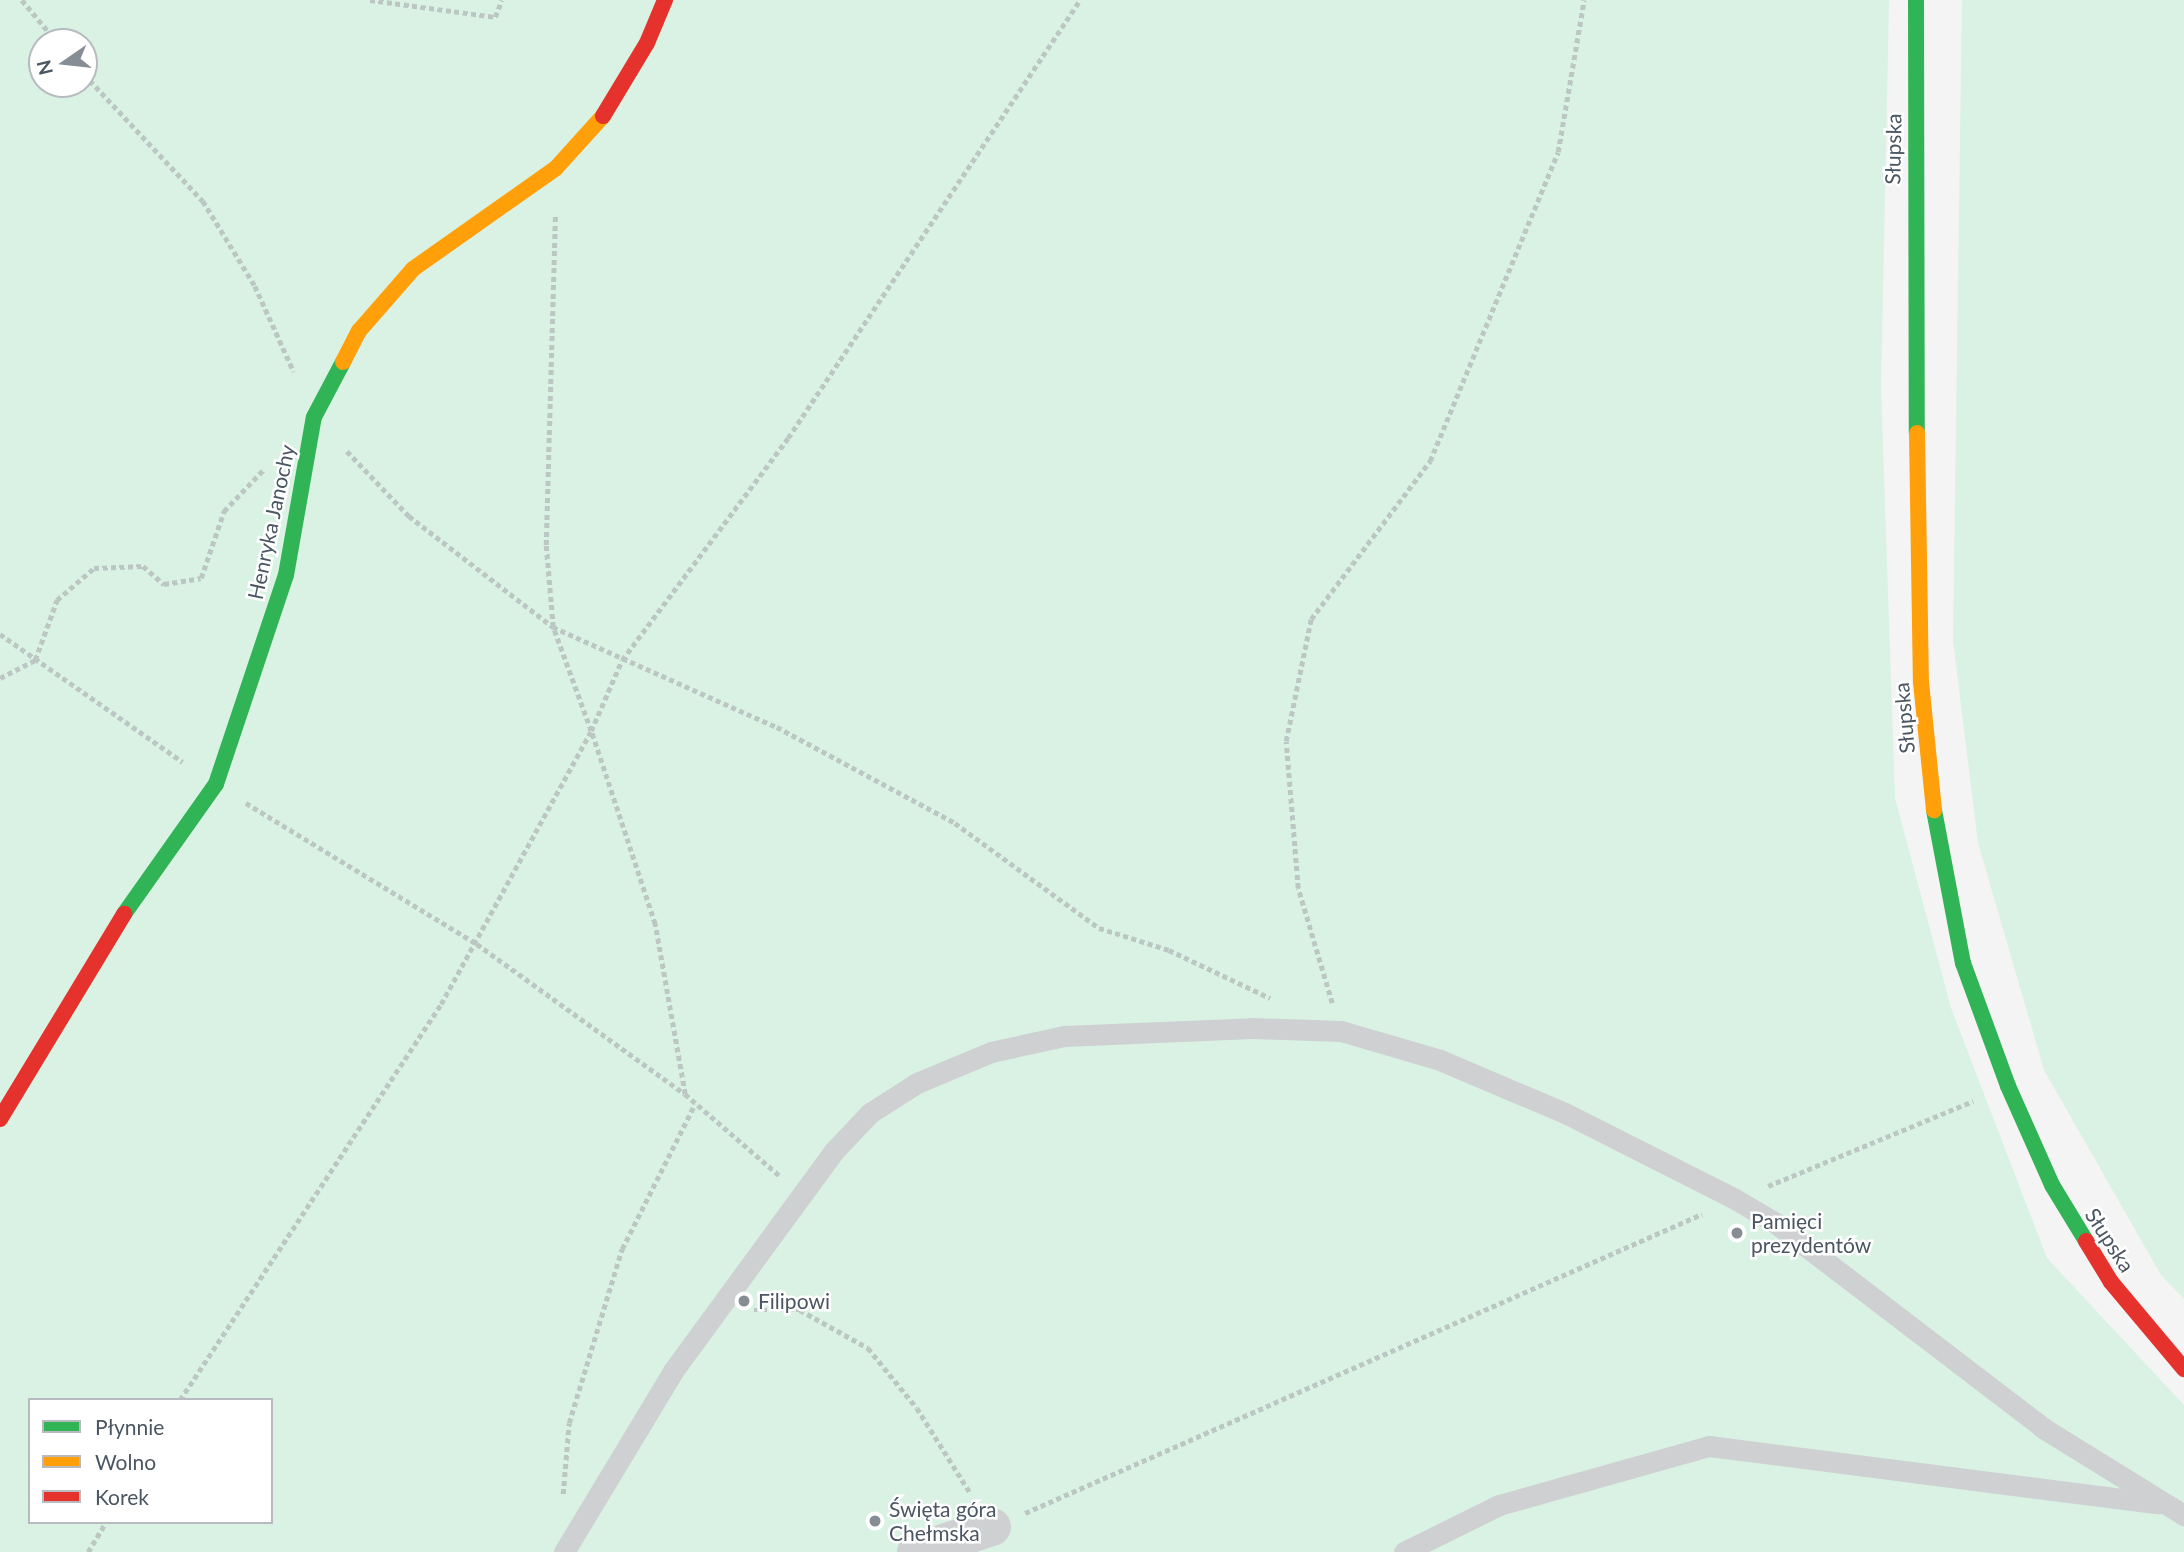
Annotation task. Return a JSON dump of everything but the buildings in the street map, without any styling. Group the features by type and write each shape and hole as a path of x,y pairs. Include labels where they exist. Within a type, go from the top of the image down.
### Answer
{"street":[{"name":"Henryka Janochy","path":"0,1119 127,909 216,785 285,575 314,416 359,331 413,269 556,168 606,112 647,43 665,0"},
{"name":"Słupska","path":"1916,0 1913,234 1920,682 1936,835 1958,937 2008,1086 2078,1233 2111,1282 2184,1369"},
{"path":"916,1552 992,1527"}],"lane":[{"path":"564,1552 631,1436 718,1311 802,1194 870,1113 917,1083 991,1052 1064,1036 1119,1031 1340,1031 1440,1060 1565,1113 1735,1199 1774,1222 2043,1429 2175,1510"},
{"path":"1405,1552 1499,1505 1710,1446 2175,1510"}],"path":[{"path":"22,0 45,28"},
{"path":"370,0 495,18 502,0"},
{"path":"181,1398 477,944 591,731 622,660 788,438 1080,0"},
{"path":"1340,1031 1298,888 1286,741 1311,619 1430,461 1558,152 1584,0"},
{"path":"98,89 203,201 255,286 314,416 409,516 553,627 622,660 778,727 955,823 1099,928 1169,950 1279,1002"},
{"path":"556,168 546,545 553,627 591,731 655,924 685,1094"},
{"path":"0,678 35,660 57,600 94,568 143,566 164,584 201,578 224,511 269,464"},
{"path":"0,634 216,785 477,944 685,1094 802,1194"},
{"path":"718,1311 800,1310 868,1348 917,1408 992,1527 1735,1199 2008,1086"},
{"path":"562,1500 569,1423 622,1250 695,1104"},
{"path":"88,1552 105,1524"}],"green space":[{"path":"0,0 1889,0 1881,388 1895,798 1951,1008 2047,1258 2184,1405 2184,1552 0,1552"},
{"path":"1962,0 2184,0 2184,1299 2161,1275 2044,1070 1978,843 1953,640"}],"traffic: fast":[{"path":"1916,0 1917,433"},
{"path":"124,914 216,784 286,575 314,417 343,362"},
{"path":"1934,810 1963,963 2008,1086 2052,1185 2086,1241"}],"traffic: slow":[{"path":"343,362 359,331 413,269 556,168 603,116"},
{"path":"1917,433 1921,682 1934,810"}],"traffic: jam":[{"path":"603,116 647,43 665,0"},
{"path":"0,1119 124,914"},
{"path":"2086,1241 2111,1282 2184,1369"}],"place":[{"name":"Pamięci prezydentów","path":"1737,1233"},
{"name":"Filipowi","path":"744,1301"},
{"name":"Święta góra Chełmska","path":"875,1521"}]}
